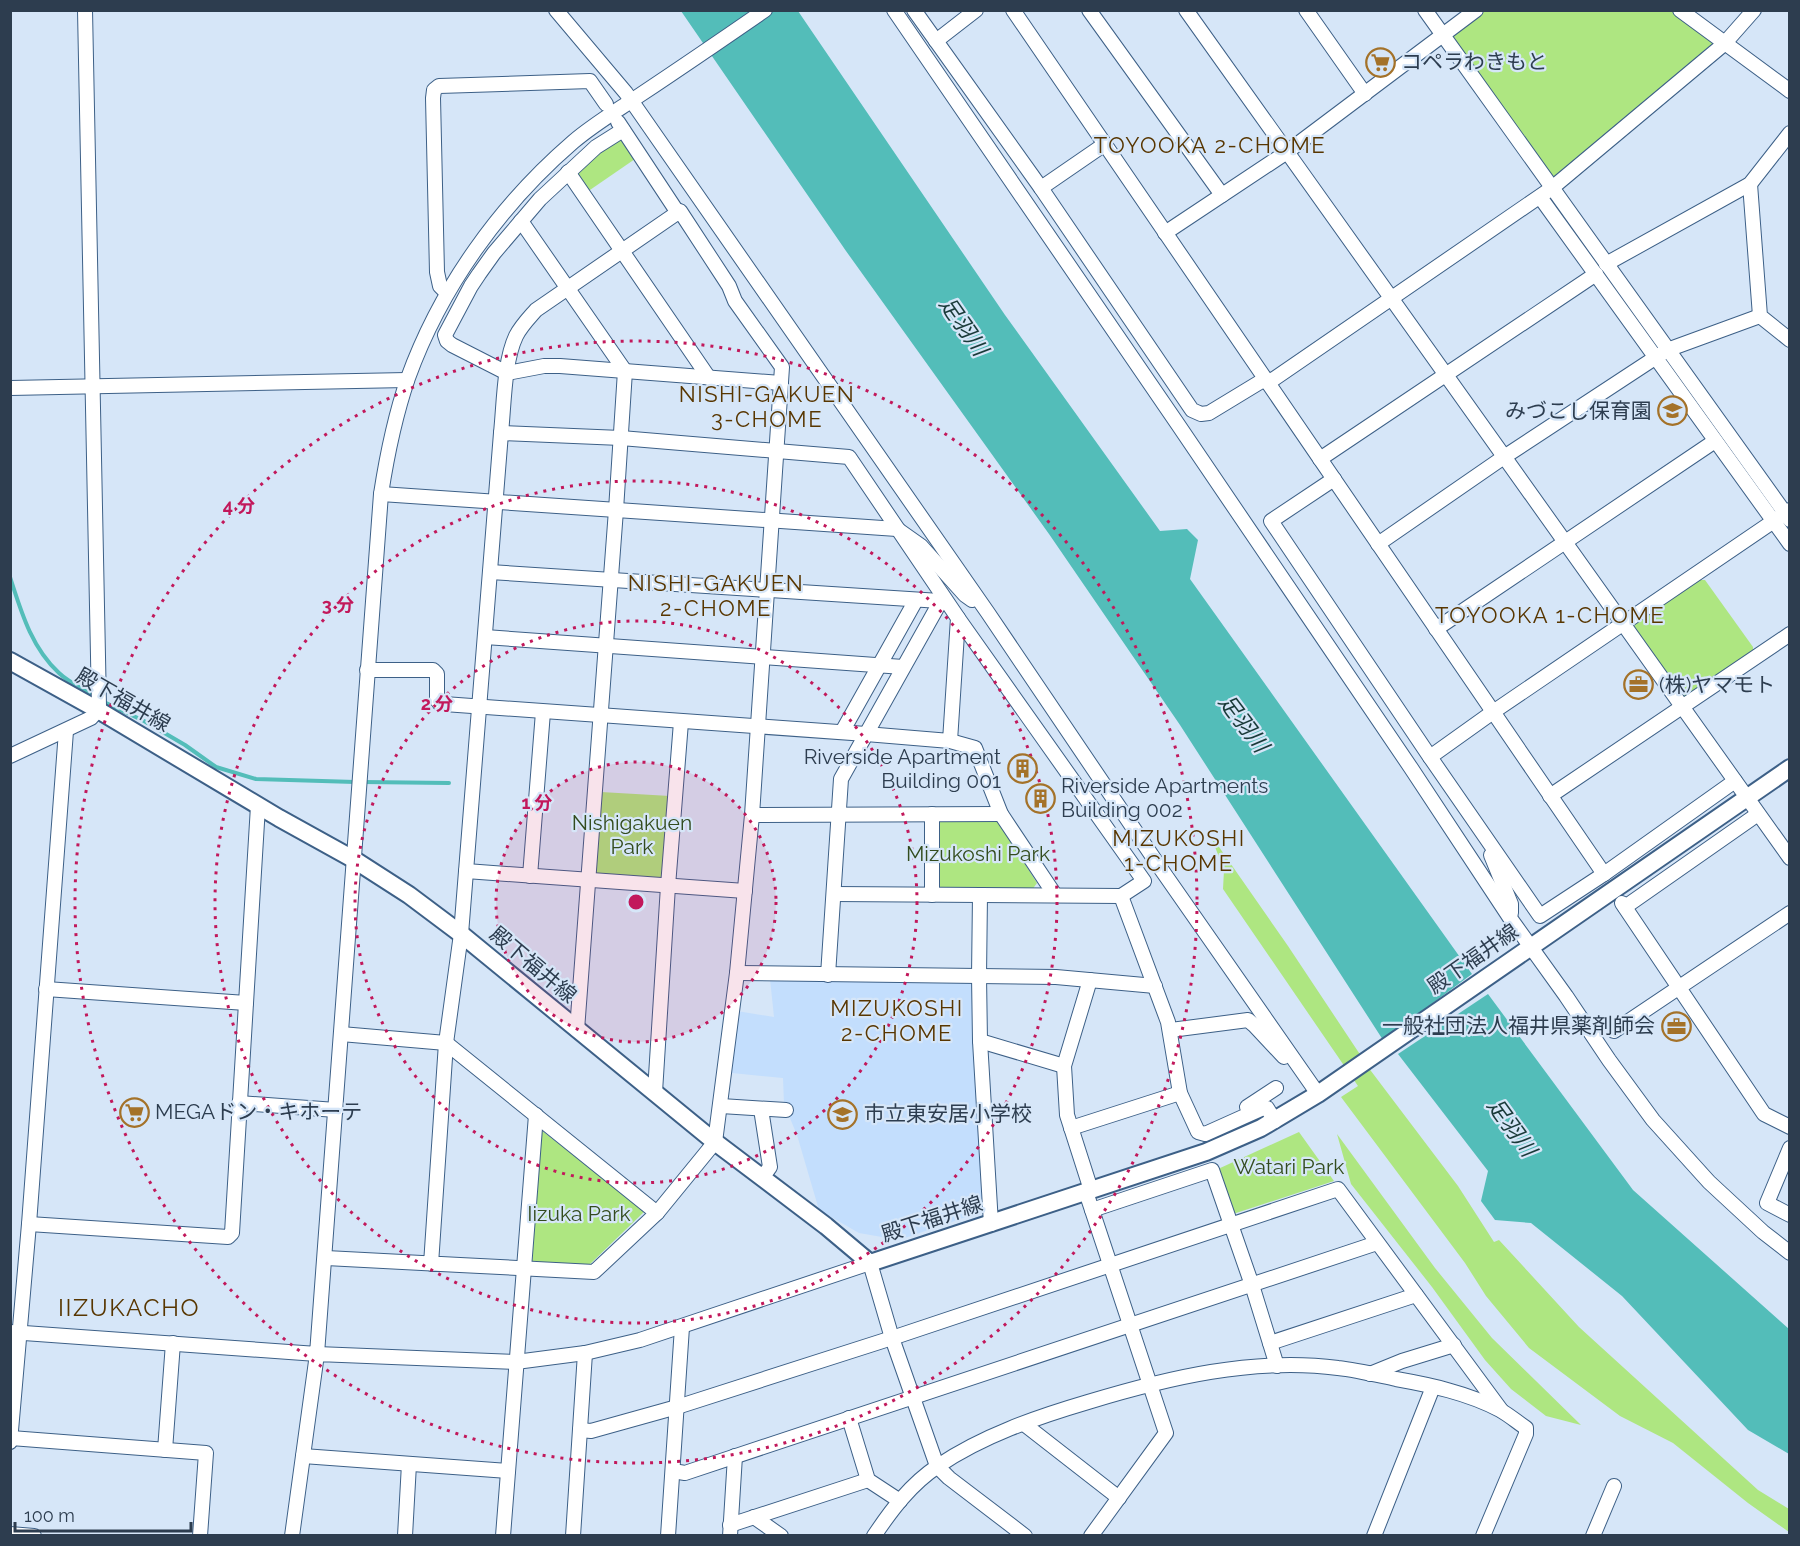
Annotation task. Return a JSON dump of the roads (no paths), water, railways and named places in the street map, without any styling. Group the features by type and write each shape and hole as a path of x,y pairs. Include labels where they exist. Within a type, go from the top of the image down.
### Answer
{"main road":[{"name":"殿下福井線","path":"10,661 353,859 409,895 461,934 715,1142 826,1226 870,1263 1222,1145 1275,1121 1318,1094 1790,768"}],"street":[{"path":"10,756 66,731 90,718 98,710 94,387 85,10"},
{"path":"556,10 634,99 988,613 1161,869 1318,1094"},
{"path":"292,1536 317,1354 326,1258 381,494 391,438 407,380 447,293 484,237 543,171 573,142 765,10"},
{"path":"894,10 1411,768 1510,918 1609,1060 1653,1120 1708,1182 1790,1253"},
{"path":"914,10 1041,188 1192,410 1201,414 1209,413 1266,381 1392,300 1552,189 1724,44 1754,10"},
{"path":"936,41 976,10"},
{"path":"1013,10 1604,874"},
{"path":"1089,10 1222,195"},
{"path":"1186,10 1790,858"},
{"path":"1306,10 1365,94"},
{"path":"1425,10 1606,264 1715,441 1784,516"},
{"path":"1165,233 1287,152 1476,10"},
{"path":"1680,10 1790,91"},
{"path":"580,24 607,62 611,75"},
{"path":"447,293 440,286 437,272 434,90 439,86 590,81 606,104"},
{"path":"326,1258 594,1272 657,1213 715,1142 720,1106 737,974 752,815 777,450 782,367 735,301 729,286 620,126 568,172 521,221 479,274 445,335 452,345 507,373 544,366 781,383"},
{"path":"1606,264 1750,184 1790,133"},
{"path":"1041,188 1105,144"},
{"path":"568,172 710,378"},
{"path":"1750,184 1760,316 1790,340"},
{"path":"1540,197 1596,274 1662,354 1784,516 1790,544"},
{"path":"431,1263 446,1042 461,934 501,433 510,351 522,325 536,310 678,213"},
{"path":"521,221 625,371 577,1030"},
{"path":"1320,459 1596,274"},
{"path":"1378,544 1504,457 1662,354 1760,316"},
{"path":"10,388 407,380"},
{"path":"501,433 621,438 849,457 941,599 958,618 1144,881 1121,896 834,894"},
{"path":"1436,629 1715,441"},
{"path":"1334,479 1271,521 1540,916 1735,782"},
{"path":"381,494 897,529 921,546 965,595 988,613"},
{"path":"1430,757 1784,516"},
{"path":"490,572 916,600 941,599"},
{"path":"828,975 841,779 941,599"},
{"path":"842,732 916,600"},
{"path":"950,741 958,618"},
{"path":"1550,796 1790,634"},
{"path":"485,637 903,667"},
{"path":"367,670 433,670 437,674 437,700 440,704 842,732 950,741 975,748 1001,814 1055,895"},
{"path":"530,876 543,712"},
{"path":"655,1092 681,722"},
{"path":"66,731 30,1224 16,1332 11,1440 206,1453 200,1536"},
{"path":"30,1224 228,1237 232,1233 258,806"},
{"path":"932,814 932,895"},
{"path":"752,815 1001,814"},
{"path":"1758,814 1624,905 1764,1114 1790,1127"},
{"path":"1487,840 1491,856 1511,904 1510,918"},
{"path":"466,871 745,891"},
{"path":"980,895 980,1041 991,1224"},
{"path":"1121,896 1170,1030 1180,1093 1195,1128 1200,1134 1205,1134 1265,1107 1275,1121"},
{"path":"1614,1031 1790,913"},
{"path":"737,974 1056,977 1155,987"},
{"path":"1090,980 1064,1066 1067,1115 1089,1191 1092,1210 1166,1433 1091,1536"},
{"path":"46,989 246,1003"},
{"path":"1170,1030 1248,1020 1284,1058 1300,1069"},
{"path":"341,1034 446,1042 657,1213"},
{"path":"980,1041 1064,1066"},
{"path":"1195,1128 1250,1106 1276,1088"},
{"path":"1071,1128 1180,1093"},
{"path":"239,1103 336,1110"},
{"path":"720,1106 786,1110"},
{"path":"761,1108 770,1167 762,1178"},
{"path":"503,1536 536,1115"},
{"path":"1790,1148 1767,1203 1790,1215"},
{"path":"1092,1210 1212,1170 1252,1285 1276,1366"},
{"path":"580,1430 591,1431 677,1407 892,1338 1338,1189 1501,1410"},
{"path":"673,1471 686,1473 1377,1243"},
{"path":"16,1332 317,1354 516,1362 585,1353 640,1340 870,1263 892,1338 937,1466 949,1478 1025,1536"},
{"path":"1270,1343 1416,1295"},
{"path":"668,1536 682,1327"},
{"path":"165,1450 173,1343"},
{"path":"1370,1374 1402,1361 1454,1346"},
{"path":"573,1536 585,1353"},
{"path":"874,1536 900,1501 937,1466 984,1440 1054,1412 1151,1384 1241,1368 1276,1366 1338,1368 1433,1387 1484,1402 1501,1410 1526,1428 1526,1434 1483,1536"},
{"path":"1374,1536 1433,1387"},
{"path":"849,1418 868,1480 900,1501"},
{"path":"1024,1424 1119,1498"},
{"path":"303,1456 508,1471"},
{"path":"730,1530 735,1456"},
{"path":"405,1536 409,1464"},
{"path":"730,1530 754,1517 868,1480"},
{"path":"1593,1536 1614,1486"},
{"path":"754,1517 781,1536"},
{"path":"10,1534 34,1536"}],"water":[{"name":"足羽川","path":"681,11 798,11 1005,315 1160,531 1187,529 1198,540 1190,579 1472,974 1383,1040 1180,725 1049,534 846,251"},
{"name":"足羽川","path":"1488,994 1633,1190 1789,1329 1789,1454 1748,1430 1622,1296 1531,1223 1495,1220 1481,1201 1488,1171 1398,1054"}],"waterway":[{"path":"10,577 28,628 41,652 63,676 95,696"},
{"path":"104,702 144,721 185,745 216,767 256,779 355,782"},
{"path":"363,782 449,783"}],"place":[{"name":"コペラわきもと","path":"1380,62"},
{"name":"みづこし保育園","path":"1673,411"},
{"name":"(株)ヤマモト","path":"1638,685"},
{"name":"Riverside Apartment Building 001","path":"1022,769"},
{"name":"Riverside Apartments Building 002","path":"1040,798"},
{"name":"一般社団法人福井県薬剤師会","path":"1676,1026"},
{"name":"MEGAドン・キホーテ","path":"134,1112"},
{"name":"市立東安居小学校","path":"843,1114"}],"district":[{"name":"TOYOOKA 2-CHOME","path":"1210,145"},
{"name":"NISHI-GAKUEN 3-CHOME","path":"767,407"},
{"name":"NISHI-GAKUEN 2-CHOME","path":"716,596"},
{"name":"TOYOOKA 1-CHOME","path":"1550,615"},
{"name":"MIZUKOSHI 1-CHOME","path":"1179,850"},
{"name":"MIZUKOSHI 2-CHOME","path":"897,1020"},
{"name":"IIZUKACHO","path":"129,1308"}],"park label":[{"name":"Nishigakuen Park","path":"632,835"},
{"name":"Mizukoshi Park","path":"978,854"},
{"name":"Watari Park","path":"1289,1167"},
{"name":"Iizuka Park","path":"579,1214"}]}
